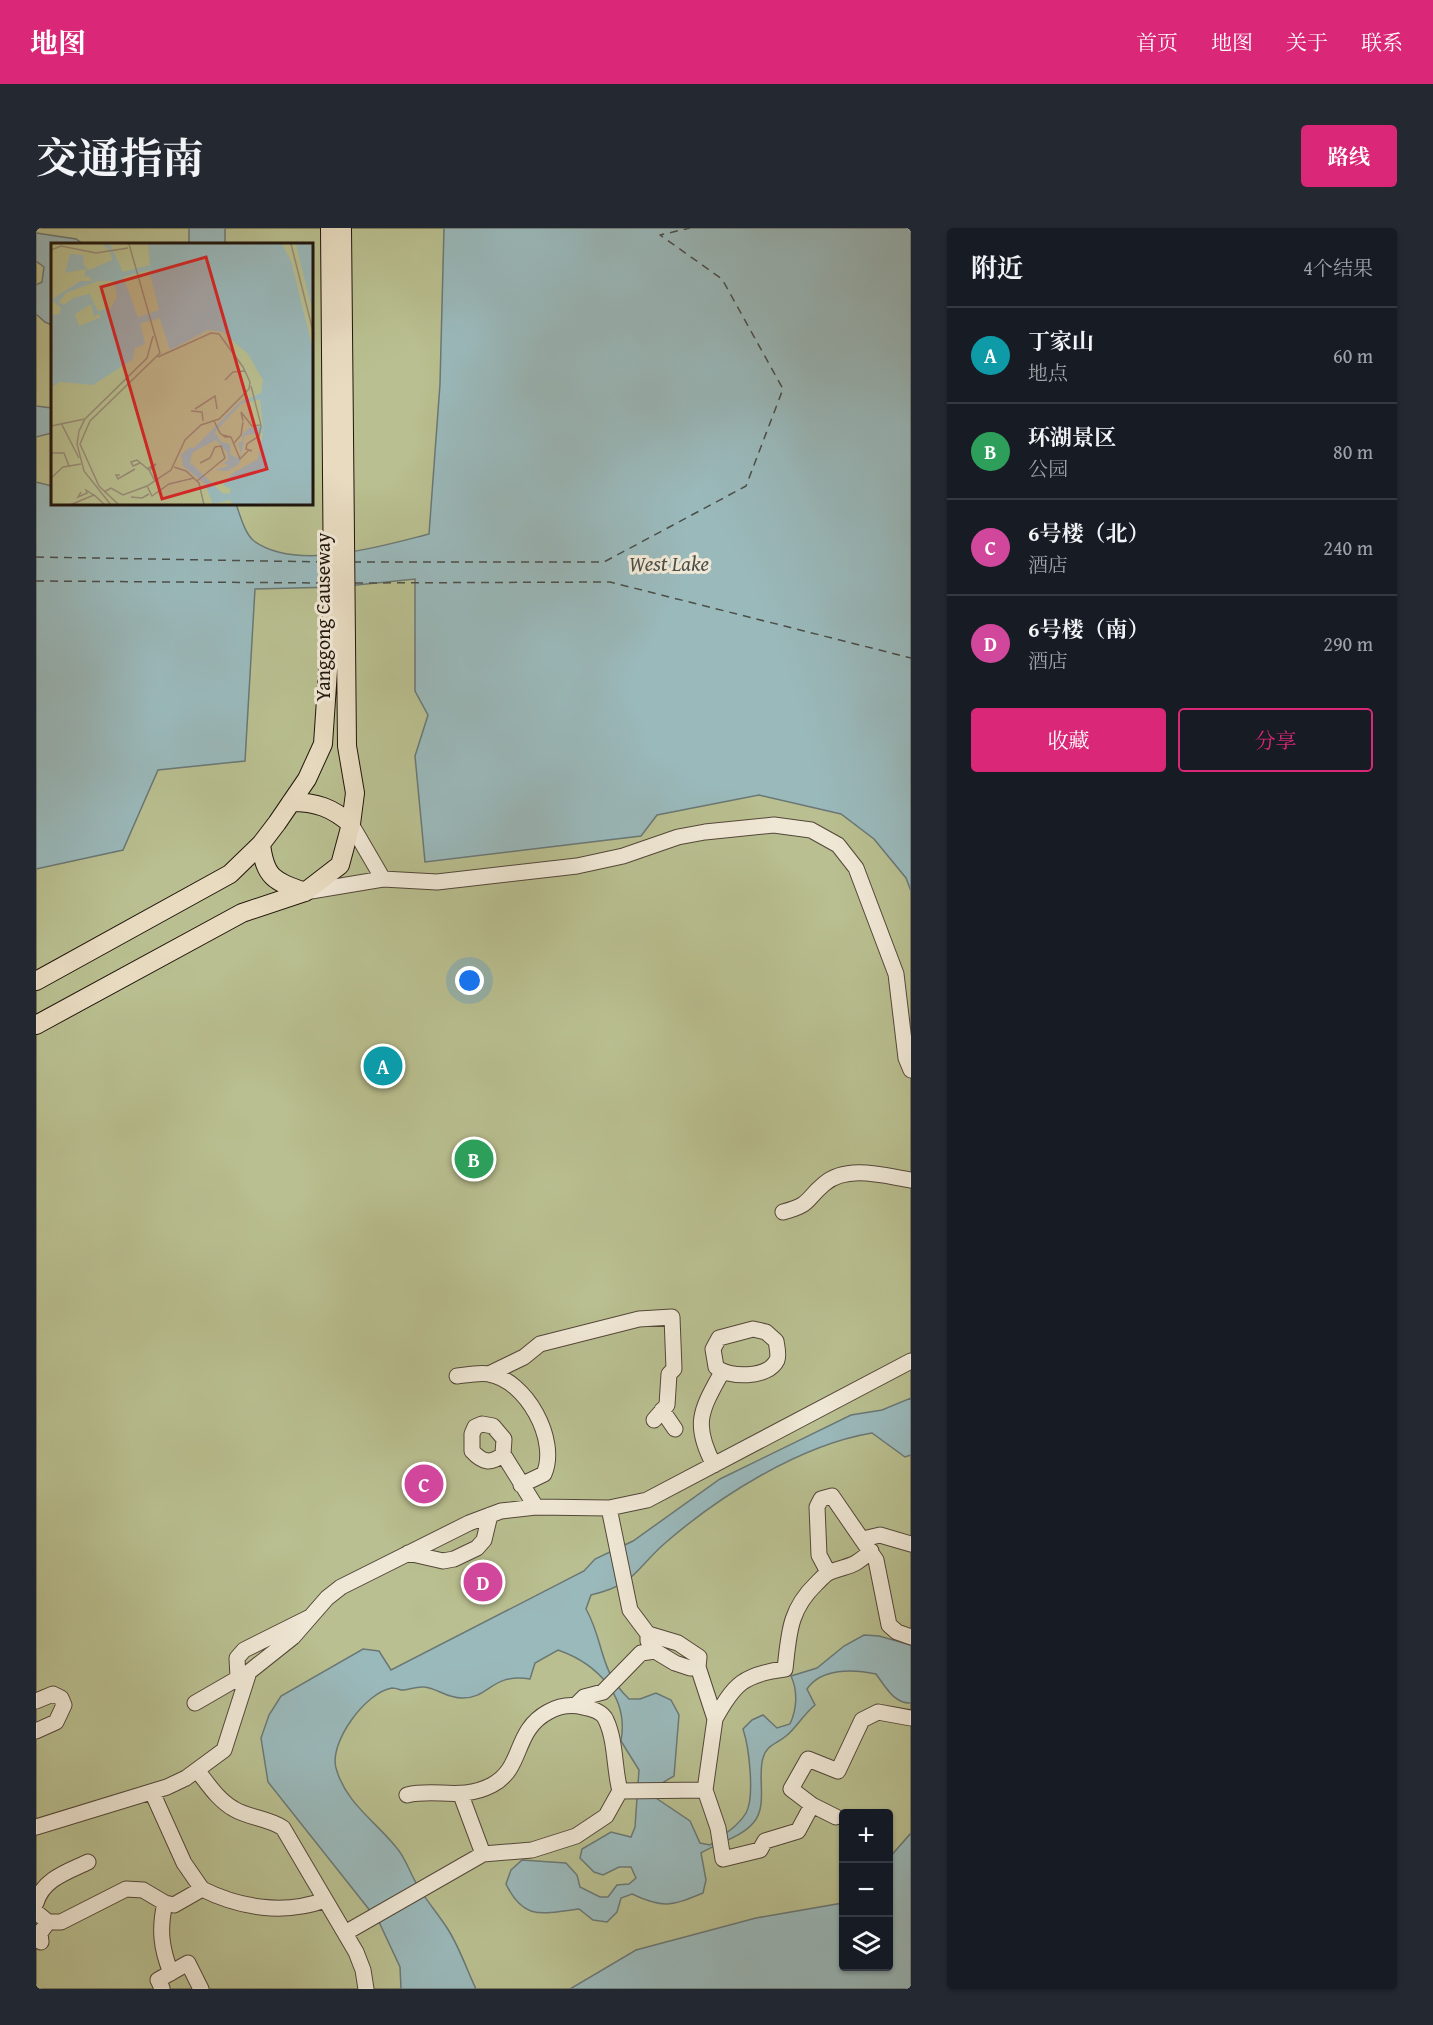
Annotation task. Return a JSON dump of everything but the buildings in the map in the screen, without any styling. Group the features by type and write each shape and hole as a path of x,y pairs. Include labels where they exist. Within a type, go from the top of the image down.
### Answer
{"main road":[{"name":"Yanggong Causeway","path":"36,1024 242,913 305,892 340,865 351,825 355,793 347,746 339,598 336,230"},
{"name":"Yanggong Causeway","path":"36,981 230,874 261,844 307,779 323,744 339,598"},
{"path":"291,802 310,802 333,809 351,825"},
{"path":"261,844 264,866 277,882 305,892"}],"street":[{"path":"351,825 383,879"},
{"path":"305,892 383,879 437,882 577,866 623,856 678,837 705,832 774,825 811,830 838,845 856,868 896,974 906,1058 911,1070"},
{"path":"783,1212 804,1206 825,1182 837,1177 862,1172 911,1180"},
{"path":"457,1376 489,1374 524,1356 540,1344 639,1319 672,1317 674,1369 669,1374 667,1405 658,1415 675,1428"},
{"path":"195,1703 243,1679 293,1637 327,1598 341,1587 408,1553 490,1515 536,1507 609,1508 647,1500 911,1361"},
{"path":"714,1465 701,1441 701,1419 706,1402 722,1372"},
{"path":"489,1374 506,1381 522,1394 534,1410 548,1442 548,1460 544,1474 521,1485"},
{"path":"503,1454 536,1507"},
{"path":"828,1572 819,1554 817,1507 821,1500 832,1496 876,1560 889,1625 897,1632 911,1637"},
{"path":"609,1508 630,1610 648,1634 648,1641 656,1651 675,1663 690,1668 698,1666"},
{"path":"408,1553 443,1561 454,1559 477,1548 484,1540 490,1515"},
{"path":"812,1805 798,1832 765,1841 760,1850 723,1859 718,1828 705,1790 715,1719 727,1697 739,1683 749,1676 785,1669 791,1621 797,1605 828,1572 856,1564 867,1545 880,1535 891,1536 911,1544"},
{"path":"648,1634 663,1636 699,1657 698,1666 715,1719"},
{"path":"576,1705 584,1697 603,1692 641,1653 656,1651"},
{"path":"36,1827 167,1787 197,1770 224,1750 243,1679"},
{"path":"36,1701 53,1694 61,1698 64,1705 56,1722 36,1731"},
{"path":"345,1933 483,1854 532,1850 576,1836 606,1816 620,1791 614,1769 611,1733 605,1717 592,1709 576,1705 556,1707 535,1719 526,1730 505,1776 493,1785 461,1795 446,1796 425,1791 407,1795"},
{"path":"836,1817 812,1805 791,1789 808,1758 838,1771 862,1720 878,1712 911,1718"},
{"path":"197,1770 212,1790 235,1810 273,1821 283,1828 345,1933 363,1970 366,1989"},
{"path":"620,1791 705,1790"},
{"path":"152,1792 184,1863 202,1889 255,1907 298,1907 325,1900"},
{"path":"461,1795 483,1854"},
{"path":"36,1903 40,1890 49,1882 88,1862"},
{"path":"41,1942 42,1917 61,1922 126,1889 143,1890 165,1903 174,1905 202,1889"},
{"path":"165,1903 159,1926 161,1943 171,1973"},
{"path":"162,1988 158,1980 188,1963 201,1989"}],"green space":[{"path":"36,228 911,228 911,1989 36,1989"}],"water":[{"path":"189,228 225,228 225,243 189,243"},
{"name":"West Lake","path":"444,228 911,228 911,891 906,878 874,839 841,814 759,795 657,815 641,836 425,862 415,756 428,715 415,691 415,579 337,587 255,589 245,761 158,770 123,850 36,869 36,482 51,486 51,506 237,506 245,529 254,541 272,550 293,555 340,554 388,545 429,534 440,384"},
{"path":"36,233 76,239 82,243 51,243 51,325 36,314 36,285 42,282 44,267 36,261"},
{"path":"36,406 51,408 51,433 36,437"},
{"path":"911,1398 911,1455 905,1457 872,1433 845,1439 789,1461 735,1491 710,1508 664,1544 626,1581 606,1591 591,1595 586,1609 607,1666 619,1688 629,1699 640,1699 656,1693 671,1700 679,1715 674,1776 662,1783 656,1798 690,1821 700,1843 710,1845 739,1822 749,1806 750,1772 743,1729 752,1720 763,1715 777,1728 790,1724 796,1700 791,1676 817,1668 844,1646 864,1635 879,1636 911,1645 911,1703 900,1701 876,1674 867,1672 848,1671 829,1674 820,1677 807,1689 815,1705 790,1733 770,1747 763,1758 760,1808 754,1822 736,1836 701,1853 706,1880 703,1893 668,1904 652,1902 632,1894 621,1898 617,1912 607,1922 593,1920 579,1909 545,1913 528,1910 513,1896 506,1884 511,1870 522,1860 566,1863 577,1875 580,1887 600,1897 608,1897 617,1885 629,1884 636,1878 631,1867 619,1867 603,1875 594,1872 580,1858 582,1849 611,1832 631,1837 635,1827 639,1770 621,1741 620,1710 608,1684 598,1673 573,1656 558,1650 535,1663 530,1679 507,1679 472,1697 452,1697 424,1687 401,1690 392,1688 371,1699 361,1708 338,1745 335,1757 340,1780 353,1801 399,1851 415,1881 453,1938 476,1989 401,1989 400,1967 379,1922 268,1782 261,1738 269,1715 281,1696 363,1649 379,1651 391,1670 584,1571 595,1559 633,1541 720,1479 851,1415 882,1410"},
{"path":"911,1833 911,1989 570,1989 636,1950 756,1918 839,1904 839,1971 893,1971 893,1853"}],"ferry route":[{"path":"353,562 604,562 746,486 783,389 722,279 660,235 690,228"},
{"path":"36,557 324,562"},
{"path":"36,581 323,583"},
{"path":"355,583 610,582 911,658"}],"place":[{"name":"丁家山","path":"383,1066"},
{"name":"环湖景区","path":"474,1159"},
{"name":"6号楼（北）","path":"424,1484"},
{"name":"6号楼（南）","path":"483,1582"}]}
